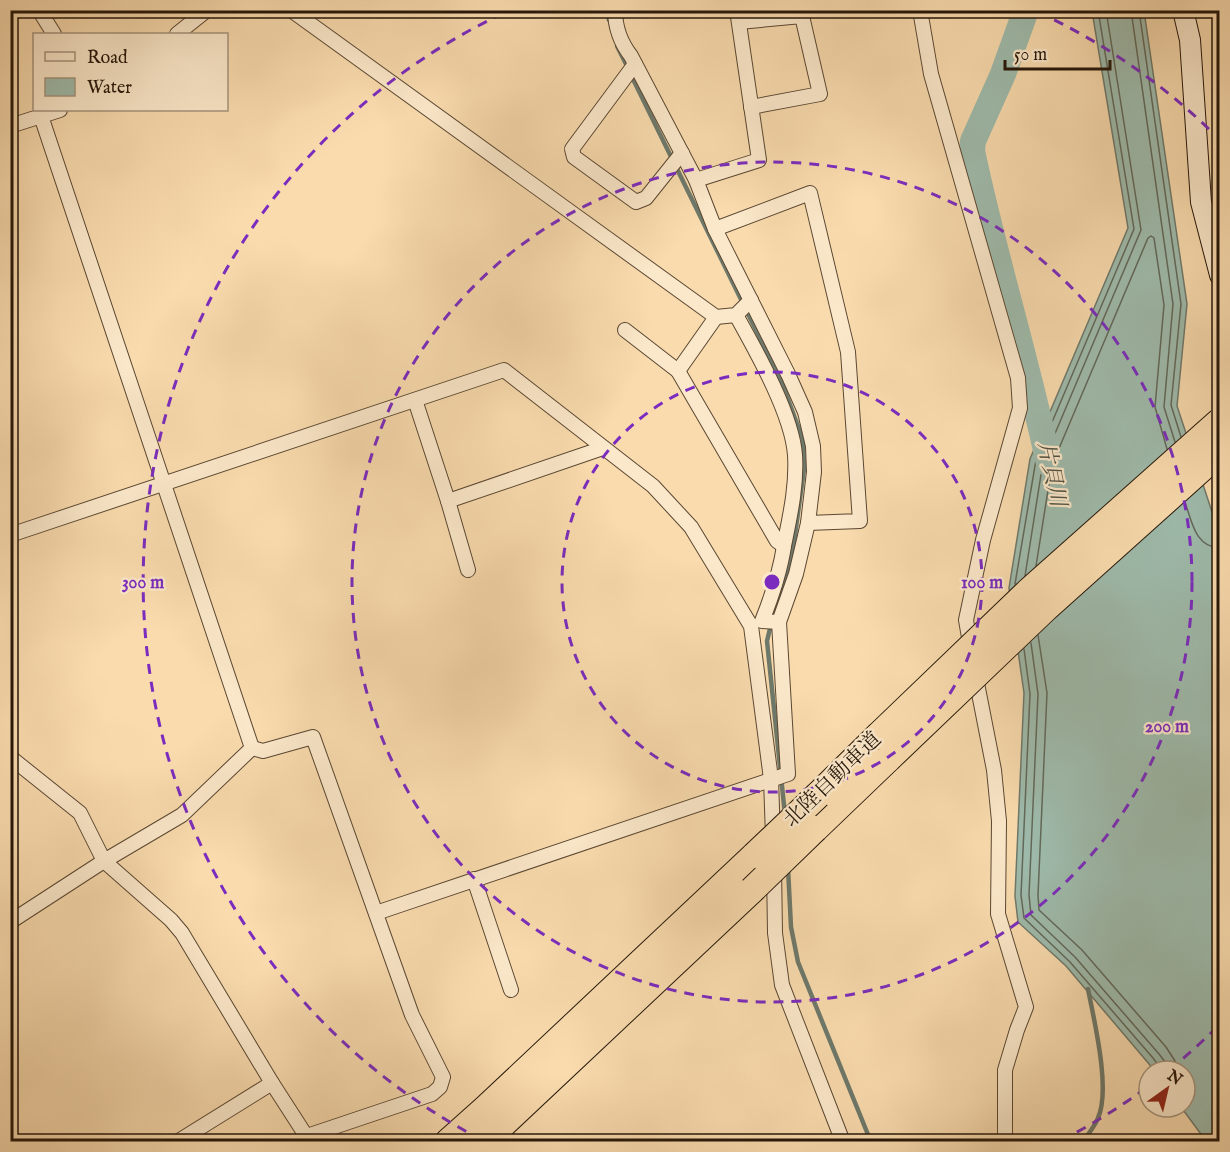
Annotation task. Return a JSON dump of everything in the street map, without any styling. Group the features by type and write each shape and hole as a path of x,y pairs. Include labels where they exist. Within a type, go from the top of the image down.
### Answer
{"highway":[{"name":"北陸自動車道","path":"448,1142 755,855 1030,590 1220,421"},
{"name":"北陸自動車道","path":"484,1142 603,1032 1046,608 1220,452"}],"main road":[{"path":"1183,10 1190,40 1201,202 1217,250 1220,275"}],"street":[{"path":"39,10 53,33"},
{"path":"178,33 207,10"},
{"path":"291,10 716,317 736,315 751,300"},
{"path":"376,912 788,774 779,622 796,574 808,523 813,446 805,412 788,374 715,229 696,180 622,43 615,10"},
{"path":"920,10 931,74 1018,378 1020,408 983,540 966,620 994,770 999,820 998,914 1026,1007 1005,1070 1005,1142"},
{"path":"696,180 759,160 751,107 738,16 802,16 820,94 751,107"},
{"path":"635,64 572,149 574,157 636,202 646,198 682,153"},
{"path":"10,126 57,111"},
{"path":"41,116 252,748"},
{"path":"715,229 810,193 848,352 860,521 808,523"},
{"path":"736,315 757,352 786,417 795,454 794,500 780,570 772,598 756,623"},
{"path":"678,371 716,317"},
{"path":"625,330 678,371 777,541 784,546"},
{"path":"10,535 504,370 653,486 691,527 756,623 771,779 775,933 782,985 843,1142"},
{"path":"415,400 468,570"},
{"path":"448,501 603,448"},
{"path":"756,623 779,622"},
{"path":"10,757 80,813 104,861 171,920 182,933 308,1139 432,1094 440,1087 443,1077 412,1015 313,737 263,751 252,748"},
{"path":"10,922 104,861 182,815 252,748"},
{"path":"474,879 511,990"},
{"path":"177,1142 272,1083"}],"water":[{"path":"1092,11 1144,11 1187,304 1177,406 1219,533 1219,1141 1206,1141 1190,1119 1197,1119 1197,1059 1145,1059 1066,966 1018,922 1015,896 1024,693 1009,588 1030,459 1128,228"}],"waterway":[{"path":"607,10 609,20"},
{"name":"片貝川","path":"1026,10 1003,74 973,141 972,151 1049,464"},
{"path":"617,46 628,68"},
{"path":"631,75 782,383 803,440 804,469 792,557 767,641 785,815"},
{"path":"788,868 791,927 798,962 871,1142"},
{"path":"1083,1142 1098,1118 1103,1090 1100,1054 1088,989"}]}
